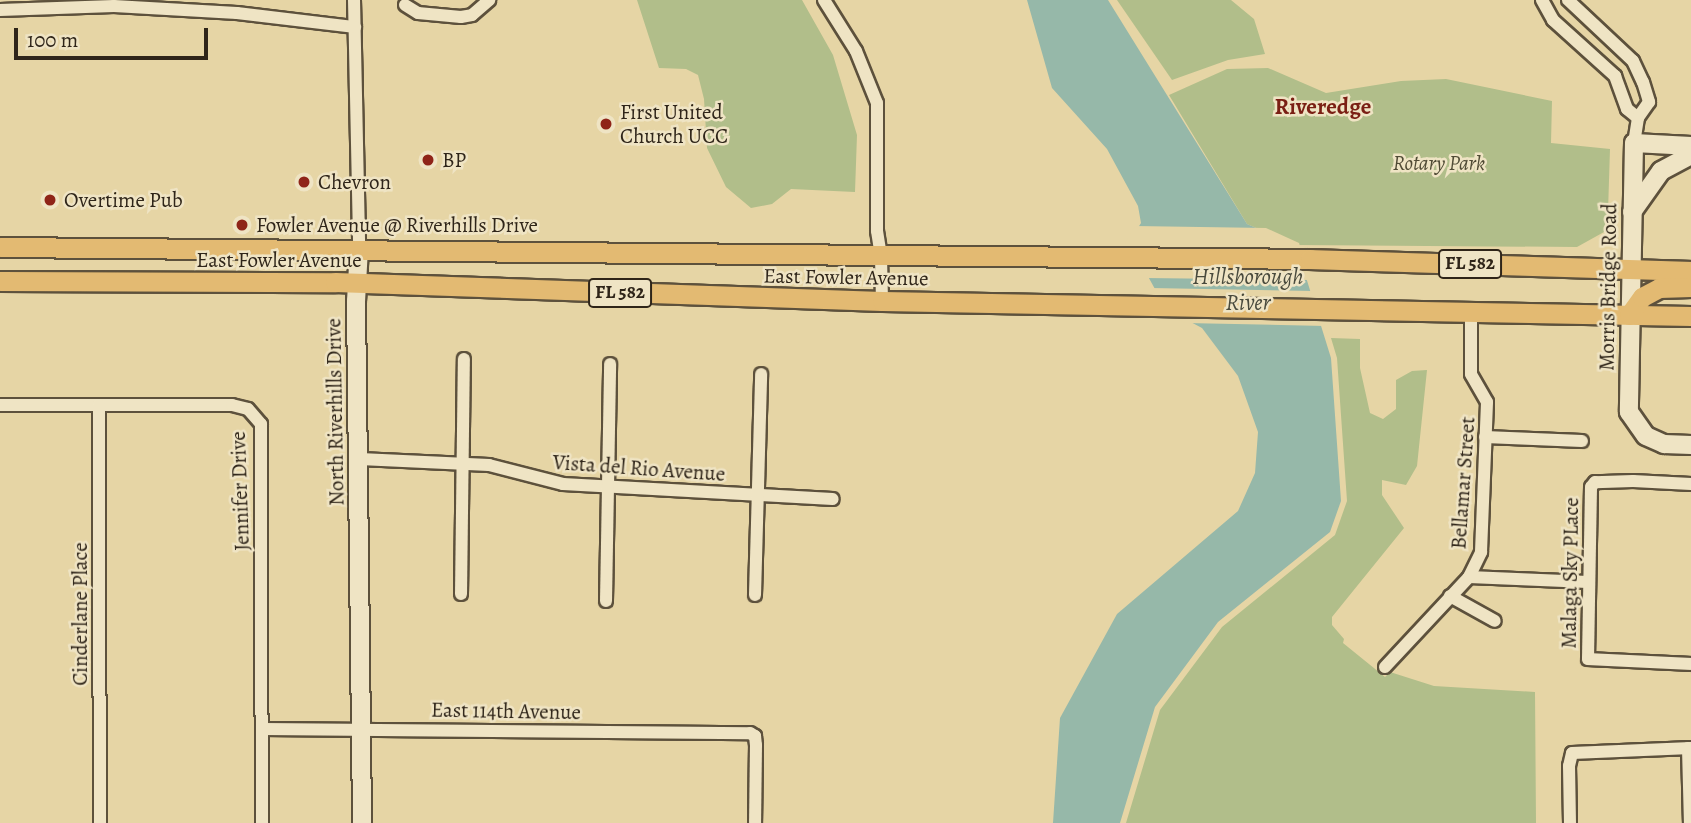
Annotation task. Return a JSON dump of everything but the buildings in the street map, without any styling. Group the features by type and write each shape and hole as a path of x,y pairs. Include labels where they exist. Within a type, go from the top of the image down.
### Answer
{"main road":[{"name":"East Fowler Avenue","path":"0,247 359,248 881,257 1310,259 1691,271"},
{"name":"East Fowler Avenue","path":"0,281 358,283 882,302 1691,316"},
{"path":"1629,316 1642,296 1659,288 1691,288"}],"street":[{"name":"North Riverhills Drive","path":"354,0 359,248 362,823"},
{"path":"405,5 418,13 461,17 472,15 489,0"},
{"path":"824,0 856,51 877,103 877,231 881,257 882,302"},
{"path":"1542,0 1553,20 1615,76 1627,109 1638,118"},
{"path":"1567,0 1633,61 1649,102 1638,118 1634,143 1691,146"},
{"path":"0,10 114,6 237,13 355,27"},
{"name":"Morris Bridge Road","path":"1634,143 1629,412 1646,436 1664,444 1691,445"},
{"path":"1632,212 1661,171 1675,161 1691,155"},
{"name":"Bellamar Street","path":"1385,667 1469,577 1481,552 1487,402 1471,374 1471,313"},
{"path":"461,594 464,359"},
{"path":"606,601 610,364"},
{"path":"755,595 761,374"},
{"name":"Jennifer Drive","path":"0,405 232,405 248,409 261,424 261,823"},
{"name":"Cinderlane Place","path":"99,405 100,823"},
{"path":"1485,437 1582,441"},
{"name":"Vista del Rio Avenue","path":"360,459 489,465 542,481 609,488 833,499"},
{"name":"Malaga Sky PLace","path":"1691,484 1595,482 1591,488 1588,582 1588,659 1691,664"},
{"path":"1469,577 1588,582"},
{"path":"1450,596 1495,621"},
{"name":"East 114th Avenue","path":"263,729 750,733 755,736 756,745 755,823"},
{"path":"1570,823 1569,766 1572,753 1689,748 1690,823"}],"green space":[{"path":"637,0 802,0 833,55 857,135 855,192 791,189 772,204 751,208 726,187 707,148 704,99 698,75 686,69 659,68"},
{"path":"1117,0 1231,0 1254,19 1265,54 1228,60 1172,80"},
{"name":"Rotary Park","path":"1268,68 1326,93 1401,81 1446,79 1552,101 1551,143 1610,149 1608,212 1604,232 1577,247 1296,245 1247,224 1169,95 1227,69"},
{"path":"1331,338 1360,339 1360,368 1370,413 1383,419 1396,409 1396,380 1412,371 1427,370 1417,466 1406,485 1382,480 1382,495 1404,528 1332,617 1332,625 1344,639 1343,643 1385,677 1390,672 1434,686 1535,692 1536,823 1126,823 1160,710 1222,627 1335,535 1347,501 1337,358"}],"water":[{"name":"Hillsborough River","path":"1027,0 1108,0 1247,224 1296,245 1331,358 1341,501 1330,532 1218,622 1155,707 1120,823 1053,823 1060,718 1117,614 1238,511 1255,473 1258,432 1238,376 1202,328 1166,309 1129,242 1141,223 1138,206 1107,149 1052,88"}],"pier":[{"path":"1135,226 1266,228 1299,243 1311,280 1145,278 1125,243"},
{"path":"1151,288 1314,291 1325,326 1185,323 1164,312"}],"place":[{"name":"First United Church UCC","path":"606,124"},
{"name":"BP","path":"428,160"},
{"name":"Chevron","path":"304,182"},
{"name":"Overtime Pub","path":"50,200"},
{"name":"Fowler Avenue @ Riverhills Drive","path":"242,225"}],"district":[{"name":"Riveredge","path":"1323,107"}]}
